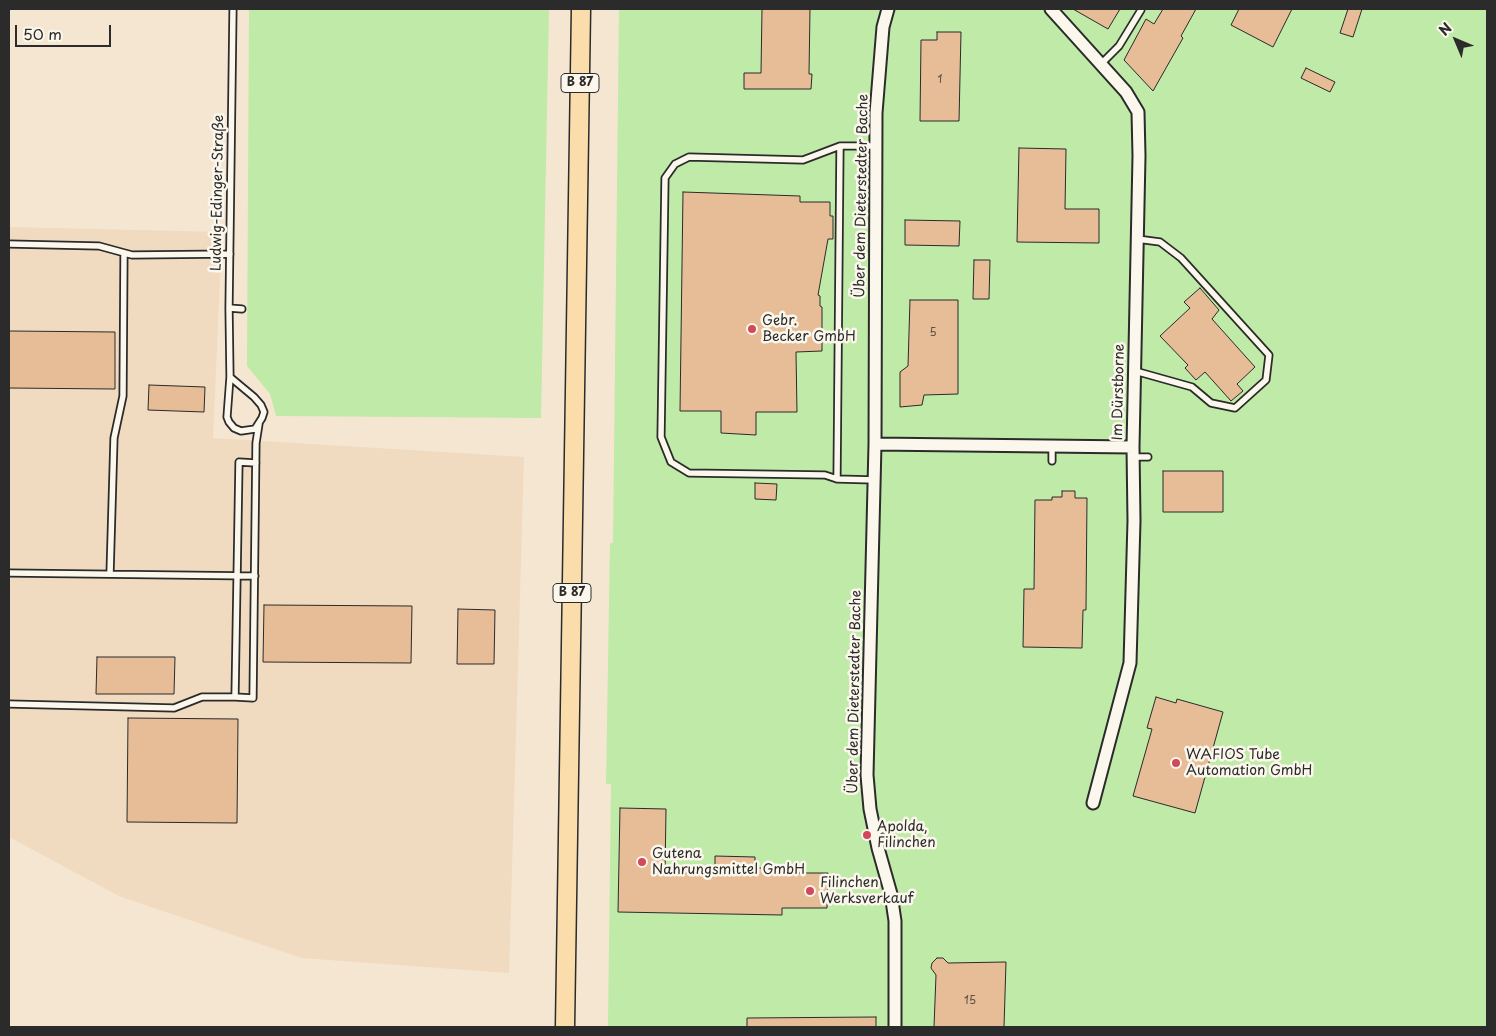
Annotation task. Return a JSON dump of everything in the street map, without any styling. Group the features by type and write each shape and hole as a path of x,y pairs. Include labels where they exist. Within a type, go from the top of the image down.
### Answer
{"main road":[{"name":"B 87","path":"565,1027 581,9"}],"street":[{"name":"Über dem Dieterstedter Bache","path":"888,9 883,27 876,113 876,444 867,775 874,832 891,894 895,921 895,1027"},
{"name":"Im Dürstborne","path":"1051,9 1126,92 1138,112 1133,452 1134,521 1130,663 1092,803"},
{"path":"876,444 1052,446 1133,452"}],"lane":[{"name":"Ludwig-Edinger-Straße","path":"233,9 229,308 230,377 228,416 229,422 240,431 255,428 259,424"},
{"path":"1101,64 1119,46 1141,10"},
{"path":"837,479 840,146"},
{"path":"874,480 837,479 824,475 689,473 671,462 661,437 665,178 675,164 689,157 803,160 840,146 876,146"},
{"path":"1135,371 1192,388 1211,403 1235,408 1266,380 1269,355 1181,258 1160,242 1137,239"},
{"path":"9,244 99,246 132,256 230,254"},
{"path":"110,574 114,438 123,396 124,253"},
{"path":"229,308 242,309"},
{"path":"9,704 174,708 202,697 253,698 256,463 259,424 264,412 254,397 230,377"},
{"path":"1052,446 1052,461"},
{"path":"1133,452 1148,457"},
{"path":"235,698 239,462 256,463"},
{"path":"9,573 255,576"},
{"path":"874,832 888,828"}],"shaded area":[{"path":"9,227 222,232 213,438 524,457 509,973 301,958 119,896 9,837"}],"green space":[{"path":"249,9 549,9 541,418 276,416 270,394 247,366"},
{"path":"619,9 1487,9 1487,1027 608,1027 611,784 606,784 610,543 613,543"}],"building":[{"path":"762,9 810,9 809,74 812,74 811,89 744,89 744,73 761,73"},
{"path":"1073,9 1120,9 1108,29"},
{"path":"1163,9 1196,9 1181,36 1183,38 1153,91 1124,60 1146,19 1154,24"},
{"path":"1239,9 1292,9 1273,47 1231,25"},
{"path":"1348,9 1362,9 1353,37 1340,33"},
{"path":"937,32 961,32 959,121 920,121 921,40 937,40"},
{"path":"1306,68 1335,82 1330,92 1301,78"},
{"path":"1019,148 1066,149 1065,209 1099,209 1099,243 1017,242"},
{"name":"Gebr. Becker GmbH","path":"683,192 800,196 800,202 830,202 830,216 833,216 833,239 828,239 818,295 820,296 820,306 822,307 822,351 796,352 797,412 756,412 756,435 721,433 721,411 680,411"},
{"path":"905,220 960,221 959,246 905,245"},
{"path":"974,260 990,260 989,299 973,299"},
{"path":"1200,288 1219,310 1212,319 1255,367 1237,384 1243,391 1231,401 1205,372 1196,380 1185,368 1188,365 1160,336 1190,308 1184,302"},
{"path":"910,300 958,300 958,394 924,395 922,405 900,407 900,372 908,366"},
{"path":"9,331 115,332 115,389 9,388"},
{"path":"149,385 205,387 204,412 148,410"},
{"path":"1163,471 1223,471 1223,512 1163,512"},
{"path":"755,483 777,484 776,500 755,499"},
{"path":"1062,491 1075,491 1075,498 1087,498 1086,610 1083,610 1082,648 1023,647 1024,589 1034,589 1035,500 1052,500 1052,497 1062,497"},
{"path":"264,605 412,606 411,663 263,662"},
{"path":"458,609 495,610 494,664 457,664"},
{"path":"97,657 175,657 174,694 96,694"},
{"name":"WAFIOS Tube Automation GmbH","path":"1156,697 1176,703 1177,699 1223,712 1195,813 1133,796 1152,729 1147,728"},
{"path":"128,718 238,719 237,823 127,822"},
{"name":"Gutena Nahrungsmittel GmbH","path":"620,808 666,809 665,873 686,874 686,867 715,868 715,856 755,857 755,868 783,868 783,873 828,873 827,908 782,908 782,915 618,912"},
{"path":"937,958 943,958 948,963 1006,962 1004,1027 934,1027 936,975 931,968 932,963"},
{"path":"876,1017 876,1027 747,1027 747,1018"}],"place":[{"name":"Gebr. Becker GmbH","path":"752,329"},
{"name":"WAFIOS Tube Automation GmbH","path":"1176,763"},
{"name":"Apolda, Filinchen","path":"867,835"},
{"name":"Gutena Nahrungsmittel GmbH","path":"642,862"},
{"name":"Filinchen Werksverkauf","path":"810,891"}]}
